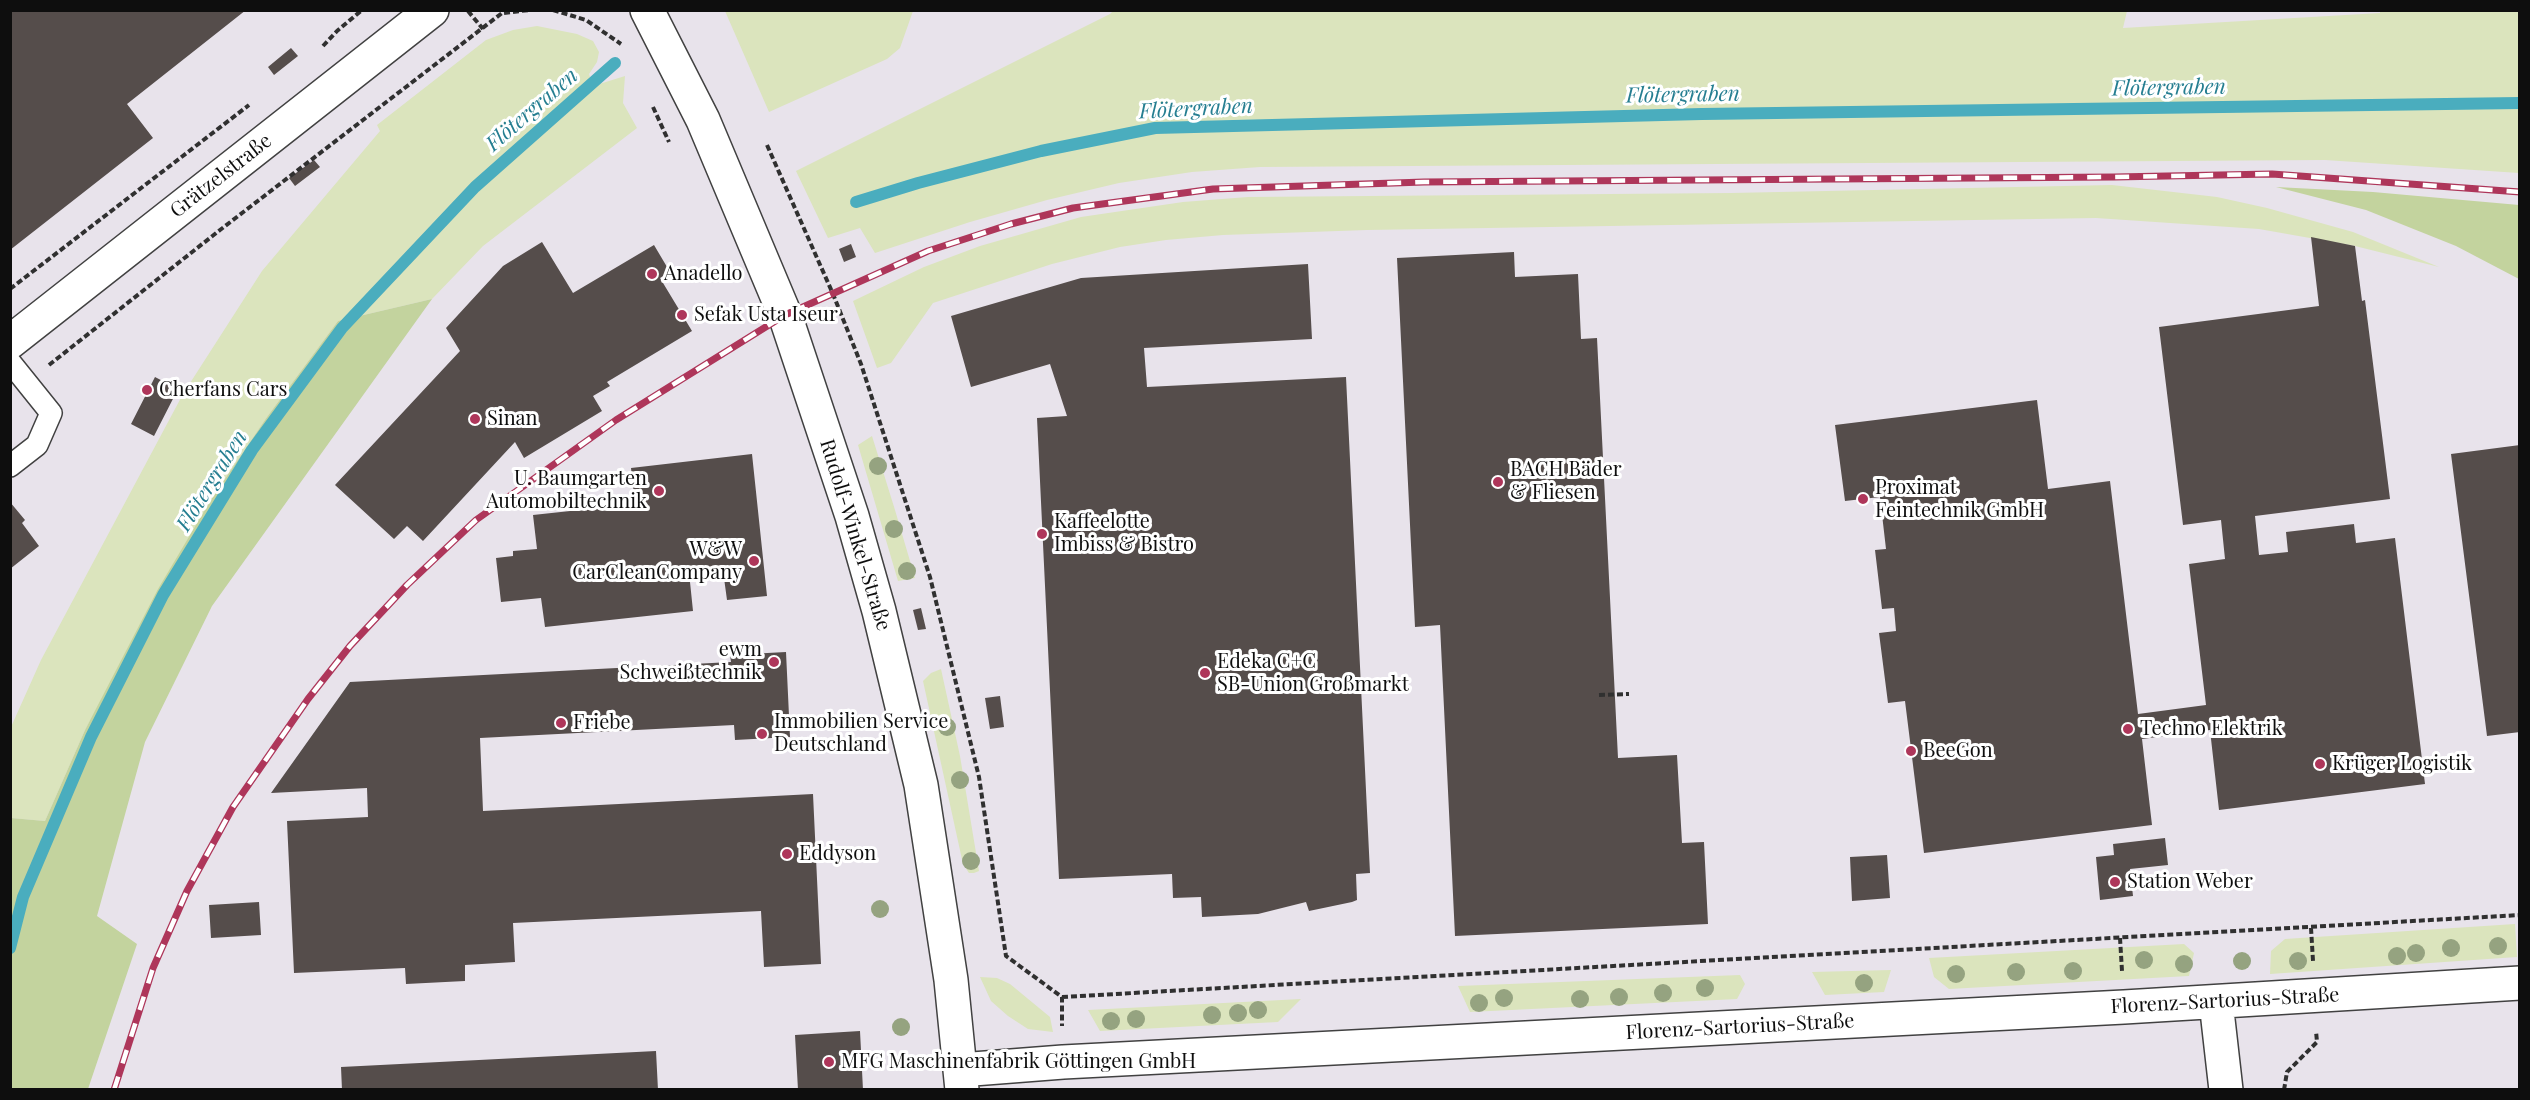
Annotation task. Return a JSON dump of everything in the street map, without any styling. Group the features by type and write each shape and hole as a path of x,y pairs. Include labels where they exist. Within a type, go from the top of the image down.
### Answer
{"street":[{"name":"Grätzelstraße","path":"10,342 432,10"},
{"name":"Rudolf-Winkel-Straße","path":"647,10 703,120 785,315 852,516 879,611 921,785 951,980 961,1080"},
{"name":"Florenz-Sartorius-Straße","path":"961,1080 1063,1062 2216,1002 2520,983"},
{"path":"2216,1002 2226,1089"}],"lane":[{"path":"10,362 51,413 38,445 10,466"}],"path":[{"path":"318,53 337,31 362,10"},
{"path":"468,10 483,29"},
{"path":"27,382 220,230 505,12 529,10"},
{"path":"553,10 586,20 620,42 625,51"},
{"path":"10,289 256,100"},
{"path":"650,101 669,142"},
{"path":"767,145 833,294 861,364 930,577 979,777 1006,956 1062,997 2520,915"},
{"path":"1599,695 1629,694"},
{"path":"1062,997 1063,1062"}],"shaded area":[{"path":"10,11 2519,11 2519,1089 11,1089"}],"green space":[{"path":"725,10 913,11 900,48 887,59 769,112"},
{"path":"1113,11 2127,11 2123,28 2380,13 2380,11 2519,11 2519,173 2325,160 1260,167 1192,172 1119,183 970,222 875,253 860,228 828,238 796,171"},
{"path":"537,26 577,34 593,41 599,52 597,62 589,74 593,86 625,76 623,103 637,128 483,246 432,299 338,321 267,417 212,498 85,730 45,821 11,818 11,727 41,660 183,394 262,271 380,131 377,125 486,40 513,30"},
{"path":"2112,185 2217,197 2267,208 2353,232 2439,267 2355,246 2259,229 2096,218 1367,230 1223,235 1120,247 1052,264 933,303 891,363 877,368 853,301 924,267 980,246 1081,217 1183,202 1248,197 1731,193"},
{"path":"2276,187 2373,192 2519,205 2519,279 2456,246 2366,210"},
{"path":"432,299 212,606 145,742 97,916 137,944 88,1089 11,1089 11,818 45,821 85,730 158,589 212,498 267,417 338,321"},
{"path":"872,436 915,578 898,581 858,445"},
{"path":"941,669 960,756 979,871 974,873 969,873 963,864 923,681 931,673"},
{"path":"2515,924 2517,957 2270,974 2271,951 2285,939"},
{"path":"2184,944 2194,953 2189,976 1949,989 1934,977 1929,958"},
{"path":"1891,970 1884,992 1825,995 1812,972"},
{"path":"1740,975 1745,984 1737,999 1470,1012 1458,986"},
{"path":"980,977 997,978 1010,984 1050,1017 1053,1032 1028,1029 1008,1016 991,1001"},
{"path":"1301,999 1278,1022 1100,1031 1088,1010"}],"building":[{"path":"10,10 246,10 127,104 153,138 10,250"},
{"path":"291,48 298,56 274,75 268,67"},
{"path":"314,160 320,167 295,186 289,178"},
{"path":"2311,237 2355,246 2362,301 2365,300 2390,499 2255,516 2259,555 2288,552 2286,532 2354,524 2356,543 2395,538 2425,784 2219,810 2210,730 2142,739 2152,825 1924,853 1905,701 1888,703 1879,633 1896,631 1894,608 1882,609 1875,550 1886,549 1880,497 1845,501 1835,425 2037,400 2048,489 2110,481 2138,714 2206,705 2189,564 2225,559 2221,520 2183,525 2159,327 2319,306"},
{"name":"Sinan","path":"542,242 573,293 654,245 670,272 660,278 692,331 607,382 610,386 593,396 602,411 524,458 515,442 423,541 407,526 394,539 335,485 460,351 446,328 503,266"},
{"path":"851,244 856,257 844,262 839,249"},
{"name":"BACH Bäder & Fliesen","path":"1514,252 1515,277 1578,274 1581,339 1597,338 1618,758 1677,755 1682,843 1704,842 1708,924 1455,936 1440,625 1415,627 1397,258"},
{"name":"Edeka C+C SB-Union Großmarkt","path":"1308,264 1312,339 1144,348 1147,387 1346,377 1370,873 1356,874 1357,900 1352,902 1309,911 1306,902 1258,914 1202,917 1201,897 1173,898 1172,874 1059,879 1037,418 1067,416 1050,364 971,387 951,316 1081,278"},
{"path":"155,377 178,389 154,436 131,424"},
{"path":"2520,445 2520,732 2487,736 2451,454"},
{"path":"752,454 767,596 727,600 724,578 690,582 693,611 545,627 541,598 501,602 496,558 513,556 513,551 537,549 533,515 635,504 631,468"},
{"path":"10,502 25,520 22,523 39,546 10,569"},
{"path":"921,608 926,629 918,630 913,610"},
{"path":"786,652 790,737 735,740 734,725 480,738 483,811 813,794 821,964 764,967 761,911 513,923 515,962 465,965 465,981 406,984 405,968 294,973 287,821 368,817 367,788 271,793 350,682 731,662 730,655"},
{"path":"1000,696 1004,727 990,729 985,698"},
{"name":"Station Weber","path":"2165,838 2168,865 2130,869 2133,896 2100,900 2096,857 2114,855 2113,844"},
{"path":"1887,855 1890,898 1852,901 1850,857"},
{"path":"259,902 261,935 211,938 209,905"},
{"name":"MFG Maschinenfabrik Göttingen GmbH","path":"860,1031 863,1090 798,1090 795,1035"},
{"path":"656,1051 658,1090 342,1090 341,1067"}],"waterway":[{"name":"Flötergraben","path":"10,948 23,897 91,737 163,595 252,450 342,328 475,187 615,63"},
{"name":"Flötergraben","path":"856,202 918,183 1041,151 1155,128 1702,114 2520,103"}],"railway":[{"path":"114,1090 153,968 187,891 233,807 308,699 350,646 407,585 476,520 616,420 785,315 928,251 1011,224 1073,208 1213,189 1424,182 2272,174 2520,192"}],"place":[{"name":"Anadello","path":"652,274"},
{"name":"Sefak Usta Iseur","path":"682,315"},
{"name":"Cherfans Cars","path":"147,390"},
{"name":"Sinan","path":"475,419"},
{"name":"BACH Bäder & Fliesen","path":"1498,482"},
{"name":"U. Baumgarten Automobiltechnik","path":"659,491"},
{"name":"Proximat Feintechnik GmbH","path":"1863,499"},
{"name":"Kaffeelotte Imbiss & Bistro","path":"1042,534"},
{"name":"W&W CarCleanCompany","path":"754,561"},
{"name":"ewm Schweißtechnik","path":"774,662"},
{"name":"Edeka C+C SB-Union Großmarkt","path":"1205,673"},
{"name":"Friebe","path":"561,723"},
{"name":"Techno Elektrik","path":"2128,729"},
{"name":"Immobilien Service Deutschland","path":"762,734"},
{"name":"BeeGon","path":"1911,751"},
{"name":"Krüger Logistik","path":"2320,764"},
{"name":"Eddyson","path":"787,854"},
{"name":"Station Weber","path":"2115,882"},
{"name":"MFG Maschinenfabrik Göttingen GmbH","path":"829,1062"}]}
